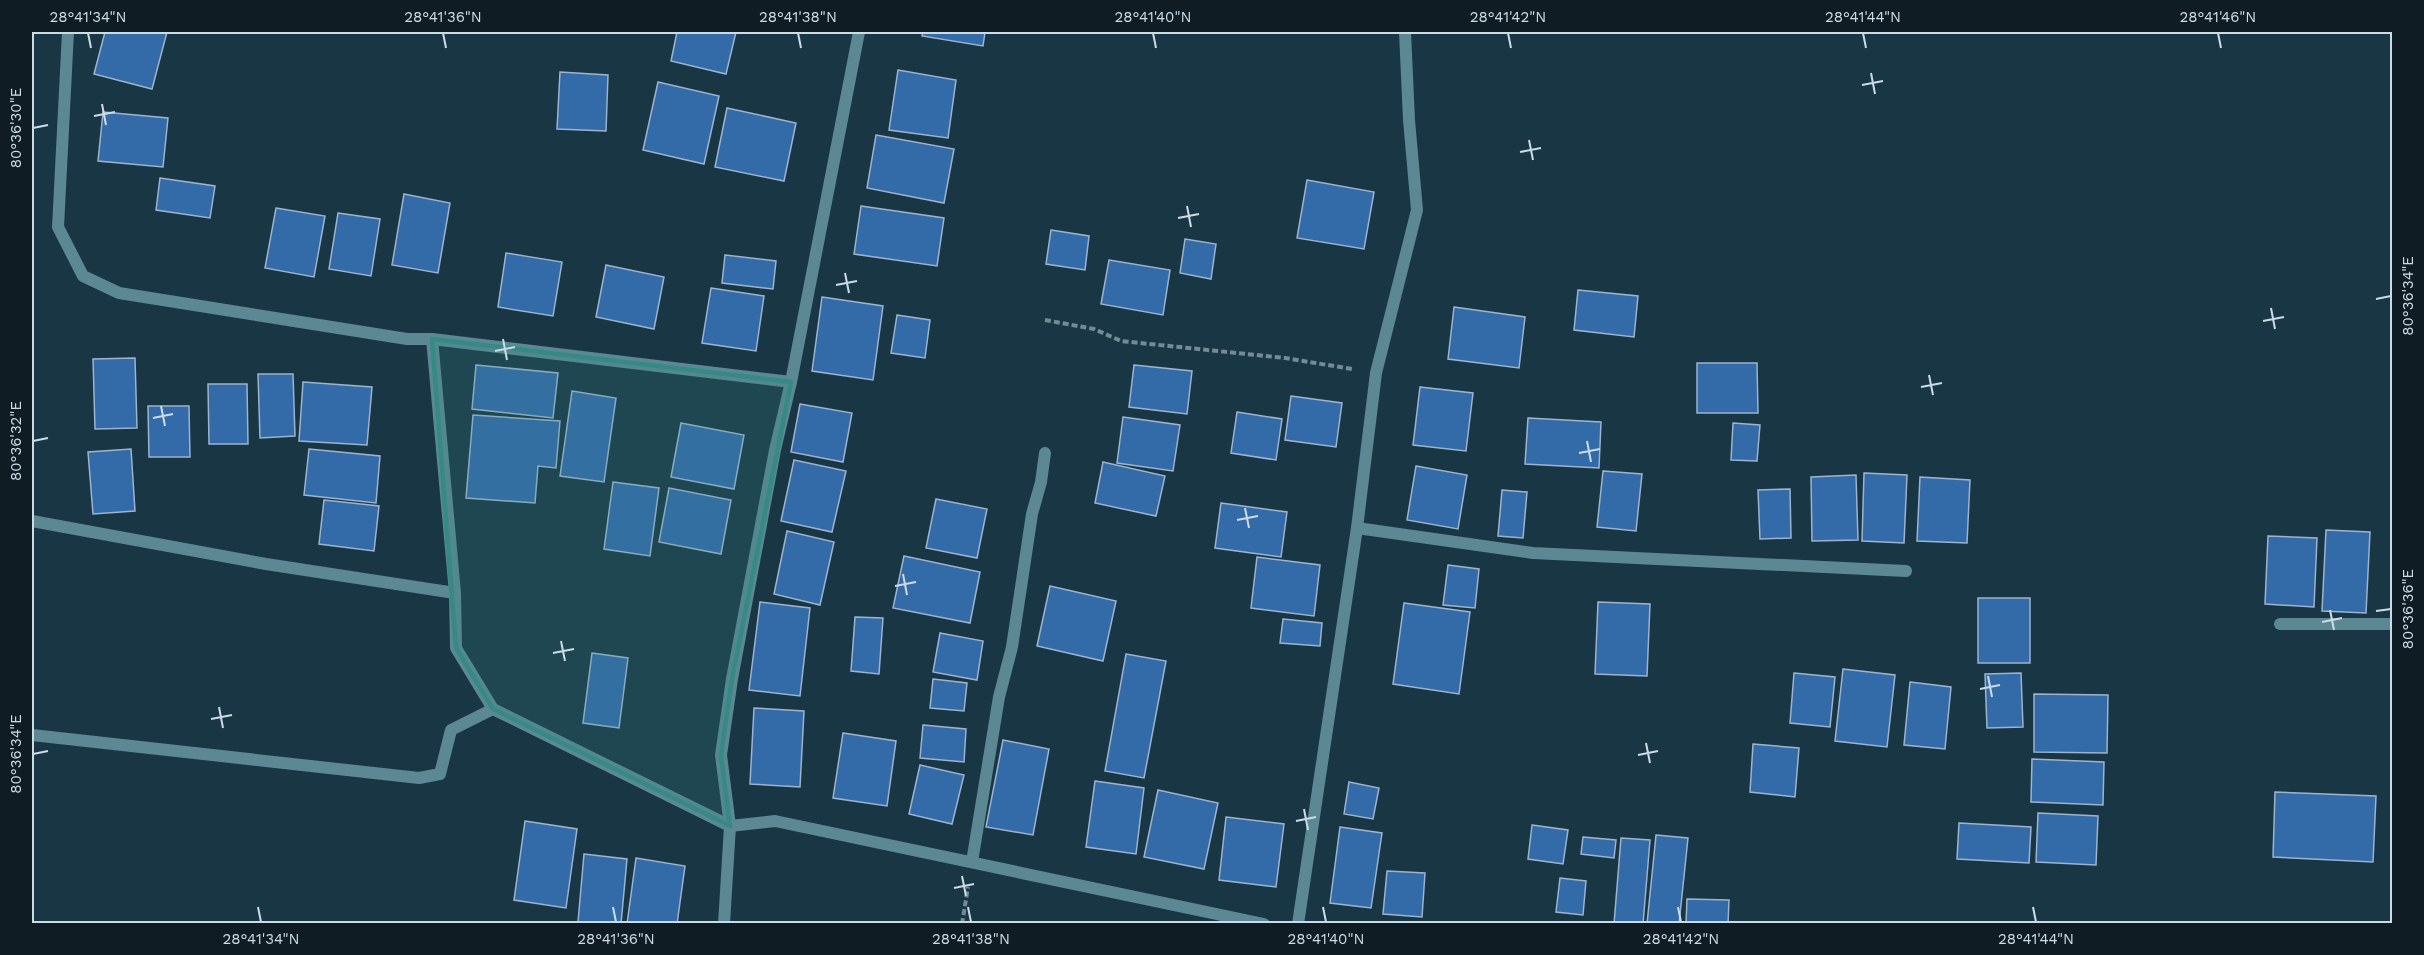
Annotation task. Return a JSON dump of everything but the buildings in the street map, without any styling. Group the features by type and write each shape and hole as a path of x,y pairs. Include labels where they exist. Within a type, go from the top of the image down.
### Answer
{"street":[{"path":"68,32 58,227 83,276 119,293 407,339 432,339 791,382"},
{"path":"724,924 730,826 722,755 729,701 775,450 791,382 859,32"},
{"path":"1298,924 1357,528 1376,373 1417,210 1409,120 1405,32"},
{"path":"432,339 455,593 456,648 493,709 730,826 775,821 1264,924"},
{"path":"972,862 999,697 1012,647 1032,514 1045,453"},
{"path":"32,521 266,564 455,593"},
{"path":"1357,528 1533,553 1906,571"},
{"path":"2280,624 2392,624"},
{"path":"32,735 419,778 440,774 452,730 493,709"}],"path":[{"path":"1045,320 1094,329 1121,341 1285,358 1376,373"},
{"path":"962,924 972,862"}],"highlighted area":[{"path":"432,339 791,382 732,679 721,755 730,826 493,709 456,648"}]}
